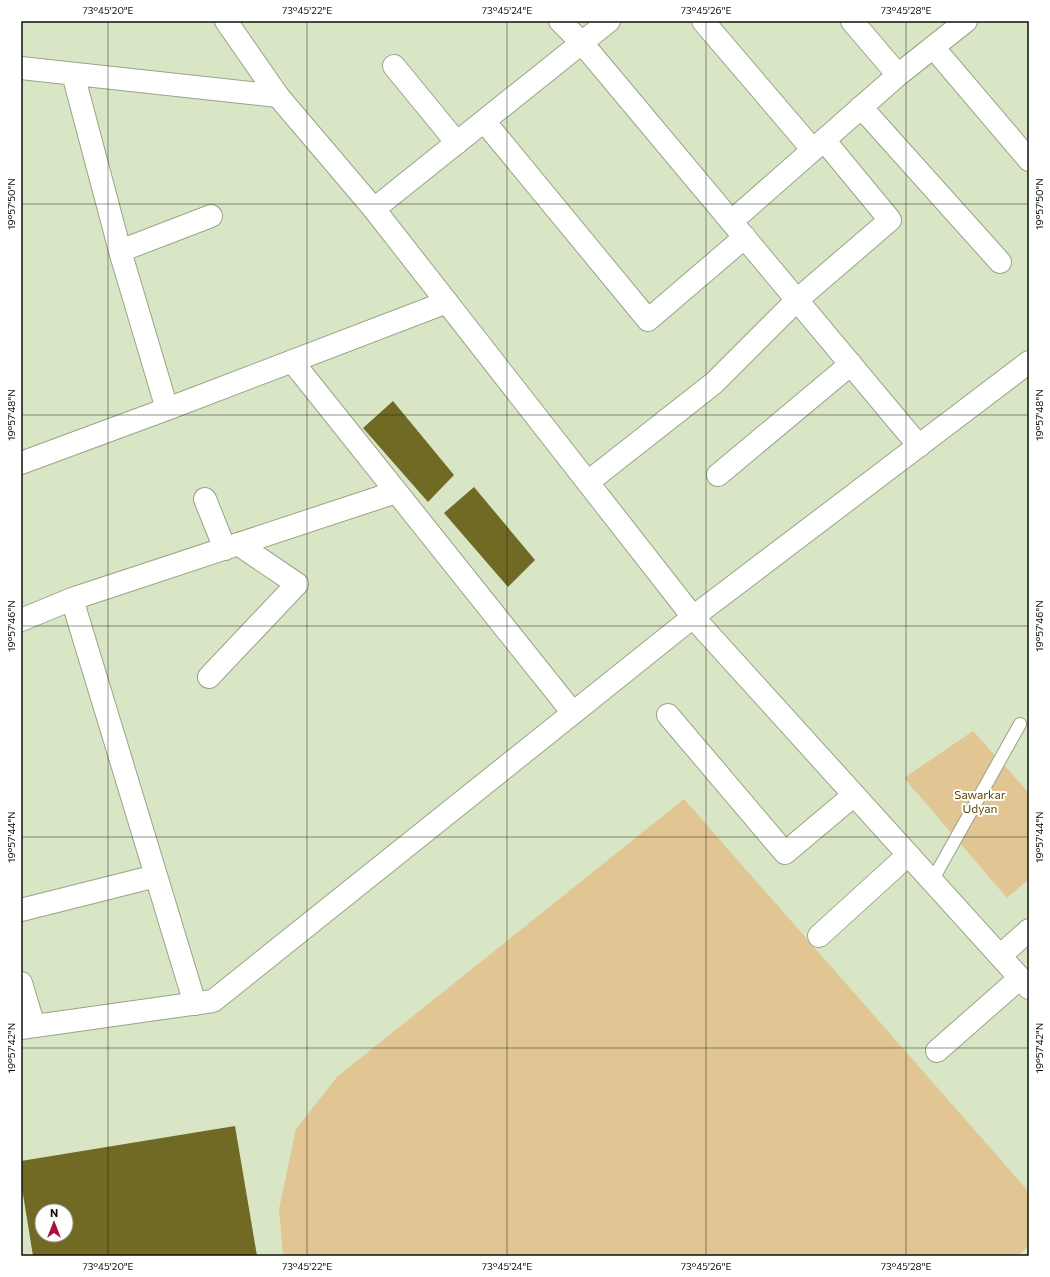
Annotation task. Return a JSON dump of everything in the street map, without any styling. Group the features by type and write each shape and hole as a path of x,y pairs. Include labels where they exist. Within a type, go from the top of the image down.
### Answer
{"street":[{"path":"226,21 278,96 374,209 694,617 1025,983 937,1051"},
{"path":"560,21 582,43 920,446"},
{"path":"374,209 609,21"},
{"path":"588,482 714,383 797,300 890,220 703,21"},
{"path":"852,21 898,75"},
{"path":"484,121 648,320 818,145 898,75 966,21"},
{"path":"933,47 1029,160"},
{"path":"394,66 457,143"},
{"path":"21,68 278,96"},
{"path":"73,74 120,251 167,409"},
{"path":"861,107 1000,262"},
{"path":"120,251 211,216"},
{"path":"21,463 447,302"},
{"path":"292,361 573,713"},
{"path":"21,983 27,1027 213,1002 694,617 1029,362"},
{"path":"718,475 851,364"},
{"path":"21,620 72,599 396,492"},
{"path":"205,499 231,546 297,584 209,677"},
{"path":"72,599 196,1004"},
{"path":"668,715 785,852 854,795"},
{"path":"819,936 908,855"},
{"path":"21,910 156,876"},
{"path":"1000,956 1029,930"}],"lane":[{"path":"932,881 1020,724"}],"green space":[{"name":"Sawarkar Udyan","path":"973,731 1029,793 1029,879 1007,898 904,778"},
{"path":"684,799 1029,1192 1029,1246 1017,1256 283,1256 279,1209 296,1129 337,1077"}],"building":[{"path":"393,401 454,475 428,502 363,428"},
{"path":"474,487 535,560 508,587 444,513"},
{"path":"235,1126 257,1256 33,1256 21,1182 21,1161"}]}
